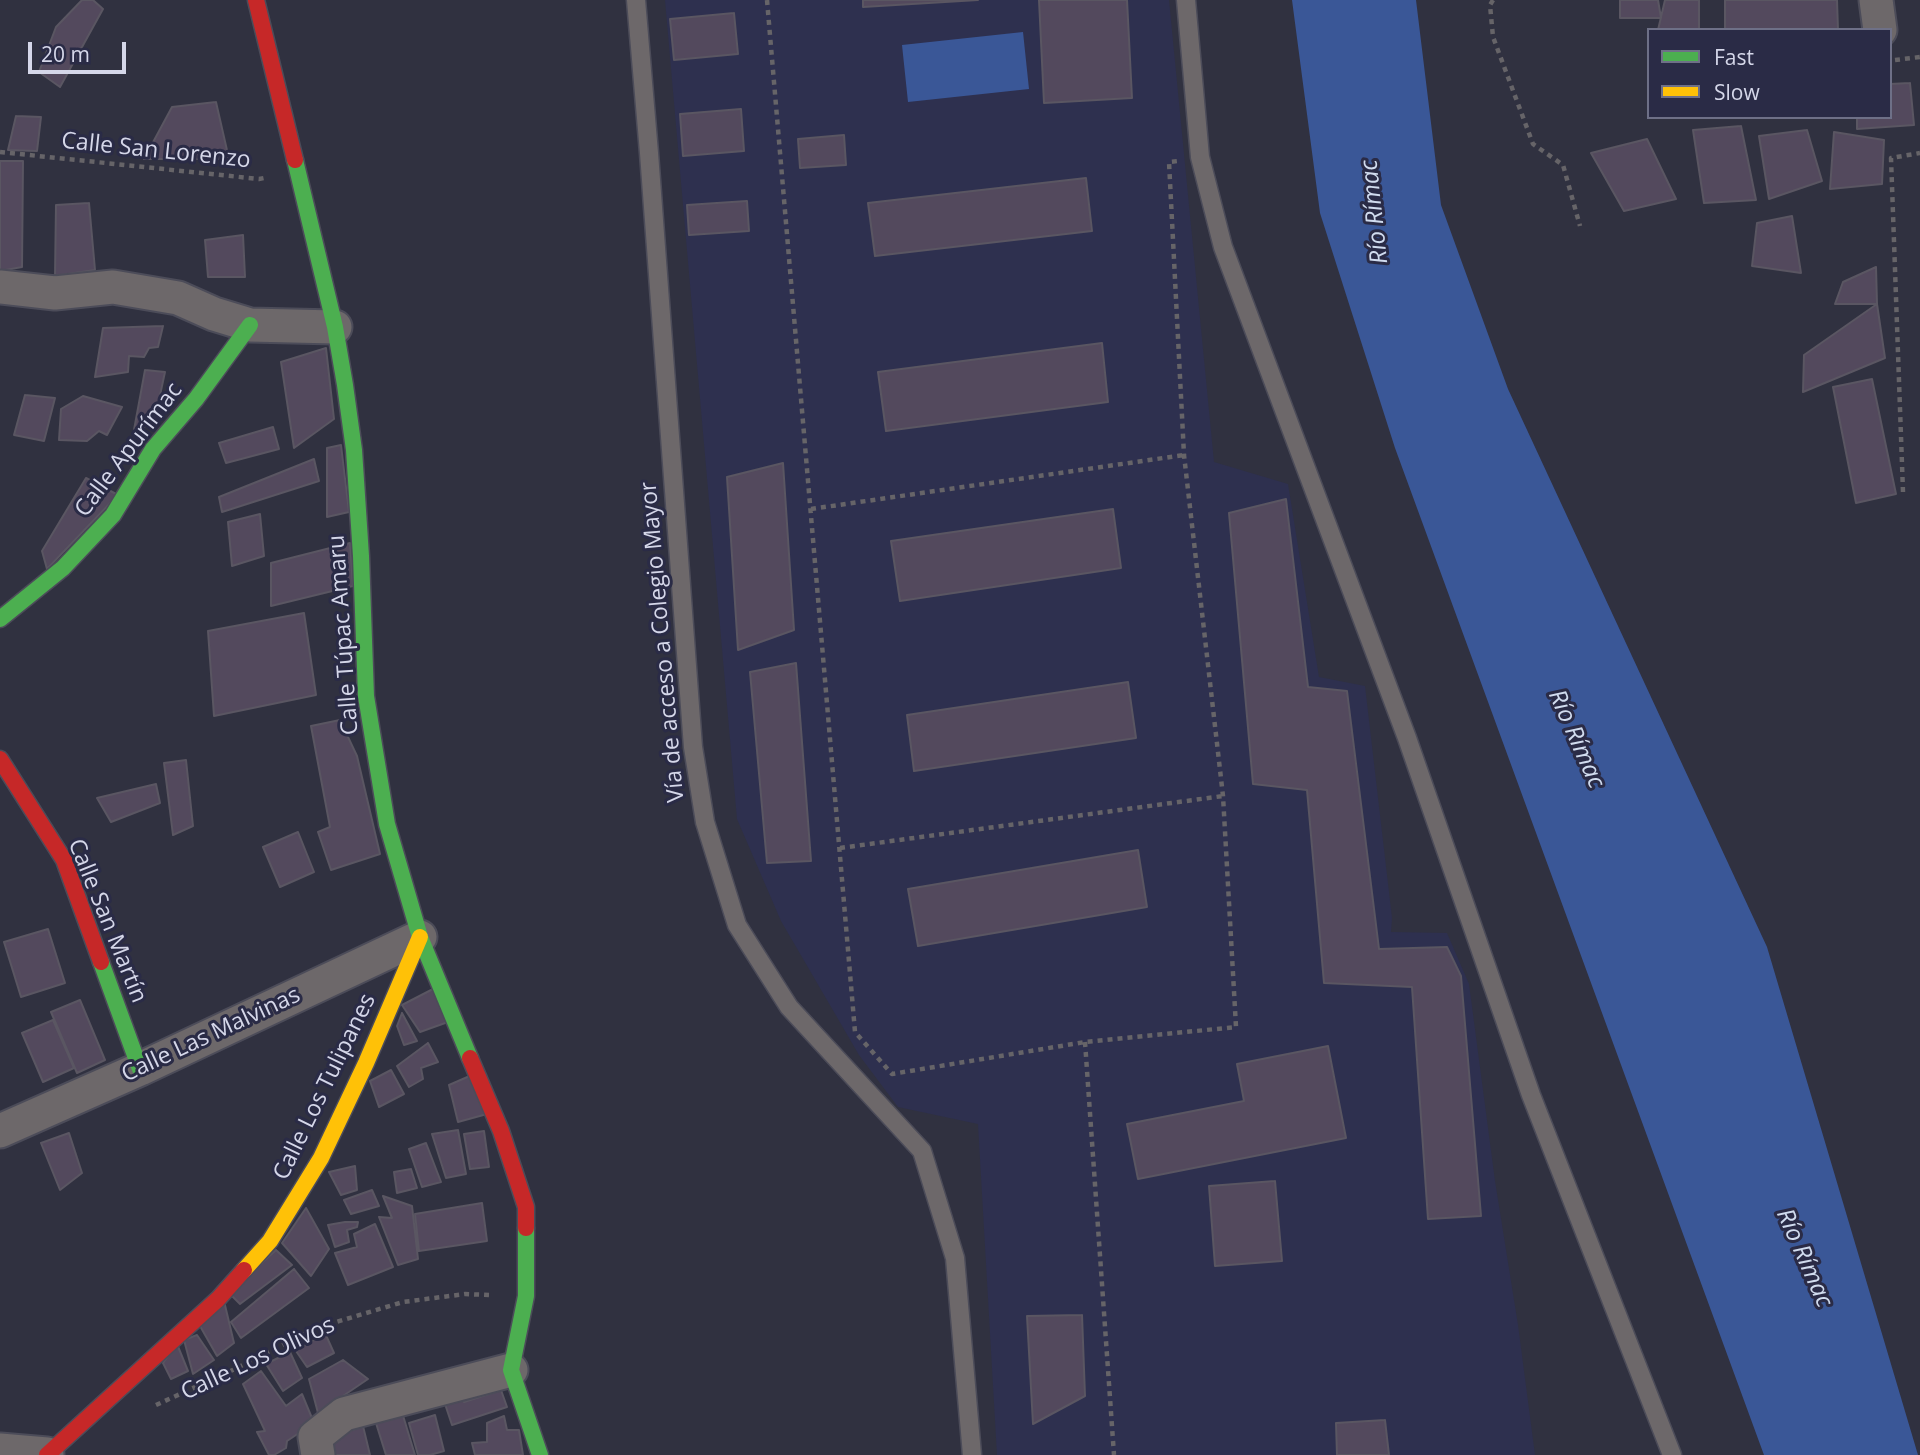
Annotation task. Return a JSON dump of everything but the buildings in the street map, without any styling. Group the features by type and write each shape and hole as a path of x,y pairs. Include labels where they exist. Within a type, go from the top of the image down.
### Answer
{"street":[{"name":"Calle Túpac Amaru","path":"256,0 335,327 345,386 354,450 366,696 387,824 420,937 501,1131 526,1207 526,1296 512,1370 540,1455"},
{"path":"1876,0 1880,28"},
{"path":"0,287 55,293 113,286 178,298 214,314 250,325 335,327"},
{"name":"Calle Apurímac","path":"0,619 63,568 113,515 153,449 196,399 250,325"},
{"name":"Calle San Martín","path":"0,759 64,860 140,1069"},
{"name":"Calle Las Malvinas","path":"0,1131 140,1069 420,937"},
{"name":"Calle Los Tulipanes","path":"47,1455 218,1299 270,1241 321,1158 366,1063 420,937"},
{"path":"317,1446 344,1413 512,1370"},
{"path":"0,1450 47,1455"}],"lane":[{"name":"Vía de acceso a Colegio Mayor","path":"636,0 693,747 705,822 737,925 789,1007 922,1151 955,1258 972,1455"},
{"path":"1186,0 1200,157 1223,247 1407,738 1531,1095 1672,1455"}],"path":[{"path":"767,0 855,1032 892,1074 1085,1042 1236,1027 1223,796 1184,455 1169,162 1200,157"},
{"path":"1493,0 1490,5 1493,37 1533,144 1563,165 1580,226"},
{"path":"1892,61 1920,57"},
{"name":"Calle San Lorenzo","path":"0,152 259,179 280,174 292,149"},
{"path":"1903,492 1891,158 1920,153"},
{"path":"811,509 1184,455"},
{"path":"840,848 1223,796"},
{"path":"1085,1042 1114,1455"},
{"name":"Calle Los Olivos","path":"154,1407 316,1328 403,1302 465,1294 526,1296"}],"shaded area":[{"path":"665,0 1169,0 1214,462 1288,484 1319,677 1365,686 1392,918 1391,932 1447,933 1469,984 1535,1455 997,1455 978,1124 898,1107 859,1055 781,921 737,819"}],"water":[{"name":"Río Rímac","path":"1292,0 1416,0 1441,205 1508,389 1767,947 1918,1455 1764,1455 1395,448 1320,213"},
{"path":"1023,32 1029,89 908,102 902,45"}],"traffic: fast":[{"path":"295,160 335,327 345,385 354,450 366,696 387,824 420,937 470,1058"},
{"path":"0,619 63,568 113,515 153,449 196,399 250,325"},
{"path":"101,962 140,1069"},
{"path":"526,1228 526,1296 511,1370 540,1455"}],"traffic: slow":[{"path":"244,1270 270,1241 321,1158 366,1063 420,937"}],"traffic: jam":[{"path":"256,0 295,160"},
{"path":"0,759 64,860 101,962"},
{"path":"470,1058 501,1131 526,1207 526,1228"},
{"path":"47,1455 218,1299 244,1270"}]}
